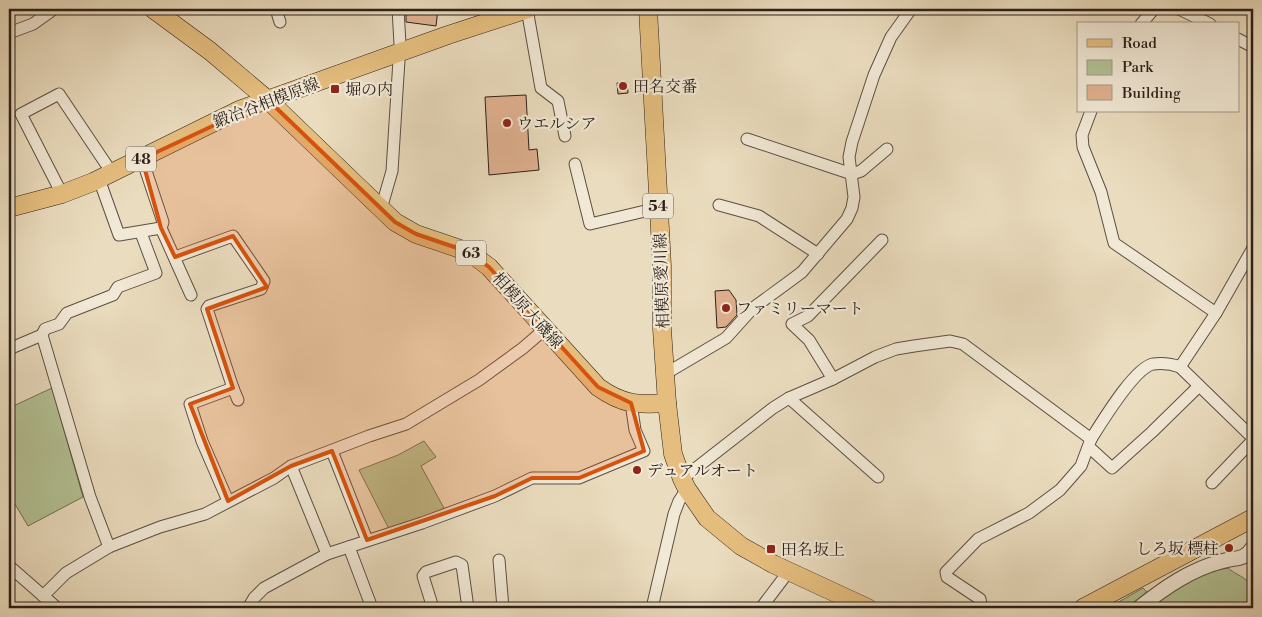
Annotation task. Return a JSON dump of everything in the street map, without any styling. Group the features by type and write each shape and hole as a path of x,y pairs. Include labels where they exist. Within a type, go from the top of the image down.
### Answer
{"main road":[{"name":"相模原大磯線","path":"153,9 210,50 268,100 395,222 411,232 468,252 489,266 598,387 615,398 631,403 667,403"},
{"name":"鍛冶谷相模原線","path":"9,208 62,194 105,176 239,110 448,35 527,9"},
{"name":"相模原愛川線","path":"648,9 662,266 667,403"},
{"path":"667,403 673,454 685,484 707,518 727,536 757,556 868,608"},
{"path":"1083,608 1252,521"}],"street":[{"path":"9,33 33,24 54,9"},
{"path":"276,9 280,22"},
{"path":"381,209 392,171 399,53 398,9"},
{"path":"527,9 541,88 558,101 565,136"},
{"path":"665,374 726,338 752,308 790,282 818,254 848,219 854,197 849,157 852,142 874,75 891,37 911,9"},
{"path":"1143,22 1154,9"},
{"path":"1179,9 1206,22"},
{"path":"1240,40 1253,47"},
{"path":"62,194 21,114 59,94 105,176 119,235 141,233 162,228"},
{"path":"1090,112 1082,135 1083,147 1101,192 1114,243 1216,313"},
{"path":"748,138 852,174 861,171 887,149"},
{"path":"142,159 163,222 162,228 191,295"},
{"path":"575,164 590,224 658,208"},
{"path":"719,205 759,216 818,254"},
{"path":"9,349 42,335 45,329 59,324 67,313 113,295 118,287 156,273 141,233"},
{"path":"175,257 233,236 264,281 261,289 209,306 206,309 238,400"},
{"path":"833,379 808,340 792,324 808,316 882,240"},
{"path":"1180,367 1216,313 1253,248"},
{"path":"42,596 66,573 109,547 151,530 205,514 274,478 291,466 406,424 479,380 523,348 545,328"},
{"path":"42,335 90,497 109,547"},
{"path":"652,608 674,514 685,484 764,415 789,398 833,379 875,357 896,349 957,342 963,344 1090,443 1112,468 1199,386"},
{"path":"979,608 981,604 980,599 947,577 946,572 978,539 1029,513 1060,490 1081,466 1090,443 1130,383 1143,369 1152,364 1172,364 1180,367 1253,439 1212,483"},
{"path":"228,501 202,441 190,404 233,388"},
{"path":"789,398 878,477"},
{"path":"248,608 254,598 264,588 327,554 422,523 495,496 532,478 579,478 644,451 635,430 631,403"},
{"path":"332,451 367,540"},
{"path":"291,466 327,554"},
{"path":"349,547 372,608"},
{"path":"1139,608 1182,578 1214,564 1242,558 1253,547"},
{"path":"499,560 503,608"},
{"path":"433,608 423,580 424,574 456,562 462,565 468,608"},
{"path":"9,566 57,608"},
{"path":"761,608 789,571"}],"highlighted area":[{"path":"268,100 395,222 416,234 469,252 489,267 598,387 631,403 644,451 579,478 532,478 495,496 367,540 332,451 291,466 228,501 190,404 233,388 207,309 267,287 233,236 175,257 161,228 142,159"}],"green space":[{"path":"52,388 83,497 28,526 9,494 9,408"},
{"path":"424,441 436,457 421,466 445,510 389,529 359,470 398,455"},
{"path":"1228,568 1251,585 1253,596 1245,603 1234,608 1143,608 1195,578"},
{"path":"1143,588 1147,592 1126,608 1108,608"}],"building":[{"path":"406,9 438,9 436,26 406,22"},
{"name":"田名交番","path":"627,82 628,93 618,94 617,83"},
{"name":"ウエルシア","path":"526,95 529,150 537,149 539,170 489,175 485,97"},
{"name":"ファミリーマート","path":"729,290 736,300 737,315 726,327 717,328 715,291"}],"place":[{"name":"田名交番","path":"623,86"},
{"name":"堀の内","path":"335,89"},
{"name":"ウエルシア","path":"507,123"},
{"name":"ファミリーマート","path":"726,308"},
{"name":"デュアルオート","path":"637,470"},
{"name":"しろ坂 標柱","path":"1229,548"},
{"name":"田名坂上","path":"771,549"}]}
